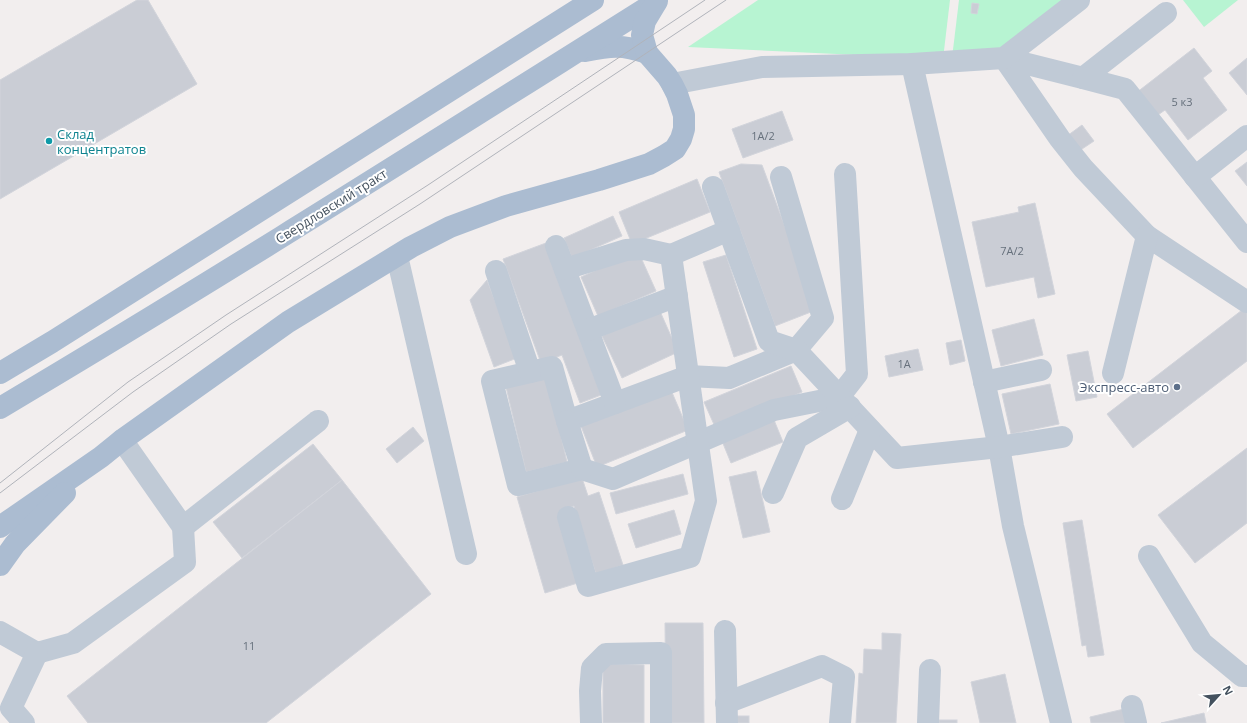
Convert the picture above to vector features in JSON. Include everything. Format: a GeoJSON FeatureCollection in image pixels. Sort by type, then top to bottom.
{"type":"FeatureCollection","features":[{"type":"Feature","properties":{"kind":"main road"},"geometry":{"type":"LineString","coordinates":[[0,373],[66,334],[593,0]]}},
{"type":"Feature","properties":{"kind":"main road"},"geometry":{"type":"LineString","coordinates":[[646,53],[642,35],[643,28],[648,14],[658,1]]}},
{"type":"Feature","properties":{"kind":"main road","name":"Свердловский тракт"},"geometry":{"type":"LineString","coordinates":[[0,408],[345,198],[658,1]]}},
{"type":"Feature","properties":{"kind":"main road"},"geometry":{"type":"LineString","coordinates":[[0,527],[101,457],[122,440],[288,322],[397,256],[450,227],[478,216],[506,206],[606,178],[649,164],[675,148],[681,139],[684,129],[684,115],[672,84],[667,76],[646,53],[632,48],[619,46],[603,47],[576,52]]}},
{"type":"Feature","properties":{"kind":"main road"},"geometry":{"type":"LineString","coordinates":[[0,565],[16,544],[101,457]]}},
{"type":"Feature","properties":{"kind":"lane"},"geometry":{"type":"LineString","coordinates":[[1004,58],[1079,0]]}},
{"type":"Feature","properties":{"kind":"lane"},"geometry":{"type":"LineString","coordinates":[[1083,78],[1166,13]]}},
{"type":"Feature","properties":{"kind":"lane"},"geometry":{"type":"LineString","coordinates":[[1004,58],[1060,139],[1083,168],[1147,236],[1247,302]]}},
{"type":"Feature","properties":{"kind":"lane"},"geometry":{"type":"LineString","coordinates":[[672,84],[762,67],[912,64],[1004,58],[1125,89],[1247,242]]}},
{"type":"Feature","properties":{"kind":"lane"},"geometry":{"type":"LineString","coordinates":[[912,64],[999,447],[1013,526],[1061,723]]}},
{"type":"Feature","properties":{"kind":"lane"},"geometry":{"type":"LineString","coordinates":[[1195,177],[1247,136]]}},
{"type":"Feature","properties":{"kind":"lane"},"geometry":{"type":"LineString","coordinates":[[773,493],[797,438],[845,402],[857,374],[845,174]]}},
{"type":"Feature","properties":{"kind":"lane"},"geometry":{"type":"LineString","coordinates":[[567,421],[688,376],[729,378],[796,350],[823,318],[781,177]]}},
{"type":"Feature","properties":{"kind":"lane"},"geometry":{"type":"LineString","coordinates":[[713,186],[769,341],[796,350],[898,458],[999,447],[1062,437]]}},
{"type":"Feature","properties":{"kind":"lane"},"geometry":{"type":"LineString","coordinates":[[565,269],[626,250],[644,249],[671,255],[729,230]]}},
{"type":"Feature","properties":{"kind":"lane"},"geometry":{"type":"LineString","coordinates":[[1113,373],[1147,236]]}},
{"type":"Feature","properties":{"kind":"lane"},"geometry":{"type":"LineString","coordinates":[[556,246],[615,403]]}},
{"type":"Feature","properties":{"kind":"lane"},"geometry":{"type":"LineString","coordinates":[[568,517],[588,586],[690,557],[706,501],[671,255]]}},
{"type":"Feature","properties":{"kind":"lane"},"geometry":{"type":"LineString","coordinates":[[397,256],[466,554]]}},
{"type":"Feature","properties":{"kind":"lane"},"geometry":{"type":"LineString","coordinates":[[496,271],[530,372]]}},
{"type":"Feature","properties":{"kind":"lane"},"geometry":{"type":"LineString","coordinates":[[588,330],[677,296]]}},
{"type":"Feature","properties":{"kind":"lane"},"geometry":{"type":"LineString","coordinates":[[582,469],[552,367],[492,382],[518,485],[582,469],[613,480],[774,410],[845,402]]}},
{"type":"Feature","properties":{"kind":"lane"},"geometry":{"type":"LineString","coordinates":[[984,382],[1041,370]]}},
{"type":"Feature","properties":{"kind":"lane"},"geometry":{"type":"LineString","coordinates":[[183,527],[318,421]]}},
{"type":"Feature","properties":{"kind":"lane"},"geometry":{"type":"LineString","coordinates":[[842,499],[870,430]]}},
{"type":"Feature","properties":{"kind":"lane"},"geometry":{"type":"LineString","coordinates":[[0,632],[37,653],[73,643],[185,562],[183,527],[122,440]]}},
{"type":"Feature","properties":{"kind":"lane"},"geometry":{"type":"LineString","coordinates":[[1148,556],[1202,642],[1242,676],[1247,676]]}},
{"type":"Feature","properties":{"kind":"lane"},"geometry":{"type":"LineString","coordinates":[[725,631],[726,713],[822,666],[844,677],[840,723]]}},
{"type":"Feature","properties":{"kind":"lane"},"geometry":{"type":"LineString","coordinates":[[24,723],[12,708],[37,653]]}},
{"type":"Feature","properties":{"kind":"lane"},"geometry":{"type":"LineString","coordinates":[[591,723],[590,691],[592,668],[606,654],[661,653],[660,723]]}},
{"type":"Feature","properties":{"kind":"lane"},"geometry":{"type":"LineString","coordinates":[[928,723],[930,670]]}},
{"type":"Feature","properties":{"kind":"green space"},"geometry":{"type":"Polygon","coordinates":[[[758,0],[950,0],[943,59],[688,47],[758,0]]]}},
{"type":"Feature","properties":{"kind":"green space"},"geometry":{"type":"Polygon","coordinates":[[[959,0],[1064,0],[996,52],[952,58],[959,0]]]}},
{"type":"Feature","properties":{"kind":"green space"},"geometry":{"type":"Polygon","coordinates":[[[1183,0],[1238,0],[1204,27],[1183,0]]]}},
{"type":"Feature","properties":{"kind":"building","name":"Склад концентратов"},"geometry":{"type":"Polygon","coordinates":[[[137,0],[148,0],[197,84],[0,199],[0,80],[137,0]]]}},
{"type":"Feature","properties":{"kind":"building"},"geometry":{"type":"Polygon","coordinates":[[[972,3],[979,4],[977,14],[971,13],[972,3]]]}},
{"type":"Feature","properties":{"kind":"building"},"geometry":{"type":"Polygon","coordinates":[[[1194,48],[1212,71],[1203,78],[1227,110],[1188,140],[1165,110],[1155,117],[1136,93],[1194,48]]]}},
{"type":"Feature","properties":{"kind":"building"},"geometry":{"type":"Polygon","coordinates":[[[1247,58],[1247,95],[1229,73],[1247,58]]]}},
{"type":"Feature","properties":{"kind":"building"},"geometry":{"type":"Polygon","coordinates":[[[782,111],[793,140],[743,158],[732,129],[782,111]]]}},
{"type":"Feature","properties":{"kind":"building"},"geometry":{"type":"Polygon","coordinates":[[[1082,125],[1094,141],[1079,151],[1067,136],[1082,125]]]}},
{"type":"Feature","properties":{"kind":"building"},"geometry":{"type":"Polygon","coordinates":[[[1247,162],[1247,186],[1235,171],[1247,162]]]}},
{"type":"Feature","properties":{"kind":"building"},"geometry":{"type":"Polygon","coordinates":[[[741,164],[762,165],[816,310],[775,326],[719,172],[741,164]]]}},
{"type":"Feature","properties":{"kind":"building"},"geometry":{"type":"Polygon","coordinates":[[[697,179],[710,212],[632,244],[619,212],[697,179]]]}},
{"type":"Feature","properties":{"kind":"building"},"geometry":{"type":"Polygon","coordinates":[[[1035,203],[1055,294],[1038,298],[1034,277],[986,287],[972,222],[1019,212],[1018,207],[1035,203]]]}},
{"type":"Feature","properties":{"kind":"building"},"geometry":{"type":"Polygon","coordinates":[[[613,216],[622,236],[572,258],[564,238],[613,216]]]}},
{"type":"Feature","properties":{"kind":"building"},"geometry":{"type":"Polygon","coordinates":[[[546,243],[601,395],[580,403],[562,355],[541,363],[503,259],[546,243]]]}},
{"type":"Feature","properties":{"kind":"building"},"geometry":{"type":"Polygon","coordinates":[[[638,251],[656,291],[598,316],[581,277],[638,251]]]}},
{"type":"Feature","properties":{"kind":"building"},"geometry":{"type":"Polygon","coordinates":[[[726,255],[757,349],[734,357],[703,262],[726,255]]]}},
{"type":"Feature","properties":{"kind":"building"},"geometry":{"type":"Polygon","coordinates":[[[487,280],[517,358],[494,367],[470,300],[487,280]]]}},
{"type":"Feature","properties":{"kind":"building","name":"Экспресс-авто"},"geometry":{"type":"Polygon","coordinates":[[[1246,307],[1247,361],[1133,448],[1107,414],[1246,307]]]}},
{"type":"Feature","properties":{"kind":"building"},"geometry":{"type":"Polygon","coordinates":[[[659,309],[678,352],[622,378],[602,336],[659,309]]]}},
{"type":"Feature","properties":{"kind":"building"},"geometry":{"type":"Polygon","coordinates":[[[1034,319],[1043,355],[1001,366],[992,330],[1034,319]]]}},
{"type":"Feature","properties":{"kind":"building"},"geometry":{"type":"Polygon","coordinates":[[[961,340],[965,361],[950,365],[946,343],[961,340]]]}},
{"type":"Feature","properties":{"kind":"building"},"geometry":{"type":"Polygon","coordinates":[[[918,349],[923,370],[889,377],[885,356],[918,349]]]}},
{"type":"Feature","properties":{"kind":"building"},"geometry":{"type":"Polygon","coordinates":[[[1088,351],[1097,397],[1076,401],[1067,355],[1088,351]]]}},
{"type":"Feature","properties":{"kind":"building"},"geometry":{"type":"Polygon","coordinates":[[[791,366],[802,392],[716,429],[704,402],[791,366]]]}},
{"type":"Feature","properties":{"kind":"building"},"geometry":{"type":"Polygon","coordinates":[[[547,377],[567,462],[526,472],[506,387],[547,377]]]}},
{"type":"Feature","properties":{"kind":"building"},"geometry":{"type":"Polygon","coordinates":[[[1050,384],[1059,424],[1011,434],[1002,394],[1050,384]]]}},
{"type":"Feature","properties":{"kind":"building"},"geometry":{"type":"Polygon","coordinates":[[[671,390],[688,430],[597,467],[581,426],[671,390]]]}},
{"type":"Feature","properties":{"kind":"building"},"geometry":{"type":"Polygon","coordinates":[[[774,420],[783,442],[731,463],[722,441],[774,420]]]}},
{"type":"Feature","properties":{"kind":"building"},"geometry":{"type":"Polygon","coordinates":[[[413,427],[424,441],[397,463],[386,449],[413,427]]]}},
{"type":"Feature","properties":{"kind":"building"},"geometry":{"type":"Polygon","coordinates":[[[313,444],[342,480],[242,558],[213,522],[313,444]]]}},
{"type":"Feature","properties":{"kind":"building"},"geometry":{"type":"Polygon","coordinates":[[[1247,448],[1247,523],[1195,563],[1158,515],[1247,448]]]}},
{"type":"Feature","properties":{"kind":"building"},"geometry":{"type":"Polygon","coordinates":[[[756,471],[770,532],[743,538],[729,477],[756,471]]]}},
{"type":"Feature","properties":{"kind":"building"},"geometry":{"type":"Polygon","coordinates":[[[683,474],[688,494],[616,514],[610,493],[683,474]]]}},
{"type":"Feature","properties":{"kind":"building"},"geometry":{"type":"Polygon","coordinates":[[[582,478],[588,496],[599,492],[623,565],[596,574],[574,506],[560,510],[581,582],[545,593],[517,497],[582,478]]]}},
{"type":"Feature","properties":{"kind":"building"},"geometry":{"type":"Polygon","coordinates":[[[342,480],[431,594],[266,723],[88,723],[67,696],[342,480]]]}},
{"type":"Feature","properties":{"kind":"building"},"geometry":{"type":"Polygon","coordinates":[[[674,510],[681,534],[636,548],[628,524],[674,510]]]}},
{"type":"Feature","properties":{"kind":"building"},"geometry":{"type":"Polygon","coordinates":[[[1082,520],[1104,655],[1088,657],[1086,645],[1082,646],[1063,523],[1082,520]]]}},
{"type":"Feature","properties":{"kind":"building"},"geometry":{"type":"Polygon","coordinates":[[[665,623],[703,623],[704,723],[666,723],[665,623]]]}},
{"type":"Feature","properties":{"kind":"building"},"geometry":{"type":"Polygon","coordinates":[[[882,633],[901,634],[896,723],[856,723],[859,673],[863,674],[864,649],[882,650],[882,633]]]}},
{"type":"Feature","properties":{"kind":"building"},"geometry":{"type":"Polygon","coordinates":[[[603,664],[644,665],[644,723],[603,723],[603,664]]]}},
{"type":"Feature","properties":{"kind":"building"},"geometry":{"type":"Polygon","coordinates":[[[1005,674],[1016,723],[980,723],[971,682],[1005,674]]]}},
{"type":"Feature","properties":{"kind":"building"},"geometry":{"type":"Polygon","coordinates":[[[1124,709],[1127,723],[1091,723],[1090,717],[1124,709]]]}},
{"type":"Feature","properties":{"kind":"building"},"geometry":{"type":"Polygon","coordinates":[[[1204,713],[1206,723],[1161,723],[1204,713]]]}},
{"type":"Feature","properties":{"kind":"building"},"geometry":{"type":"Polygon","coordinates":[[[734,716],[749,716],[749,723],[734,723],[734,716]]]}},
{"type":"Feature","properties":{"kind":"building"},"geometry":{"type":"Polygon","coordinates":[[[939,720],[957,720],[957,723],[939,723],[939,720]]]}},
{"type":"Feature","properties":{"kind":"tram line"},"geometry":{"type":"LineString","coordinates":[[0,483],[128,382],[226,315],[428,185],[705,0]]}},
{"type":"Feature","properties":{"kind":"tram line"},"geometry":{"type":"LineString","coordinates":[[0,493],[133,392],[231,324],[420,204],[726,0]]}},
{"type":"Feature","properties":{"kind":"place","name":"Склад концентратов"},"geometry":{"type":"Point","coordinates":[49,141]}},
{"type":"Feature","properties":{"kind":"place","name":"Экспресс-авто"},"geometry":{"type":"Point","coordinates":[1177,387]}}]}
